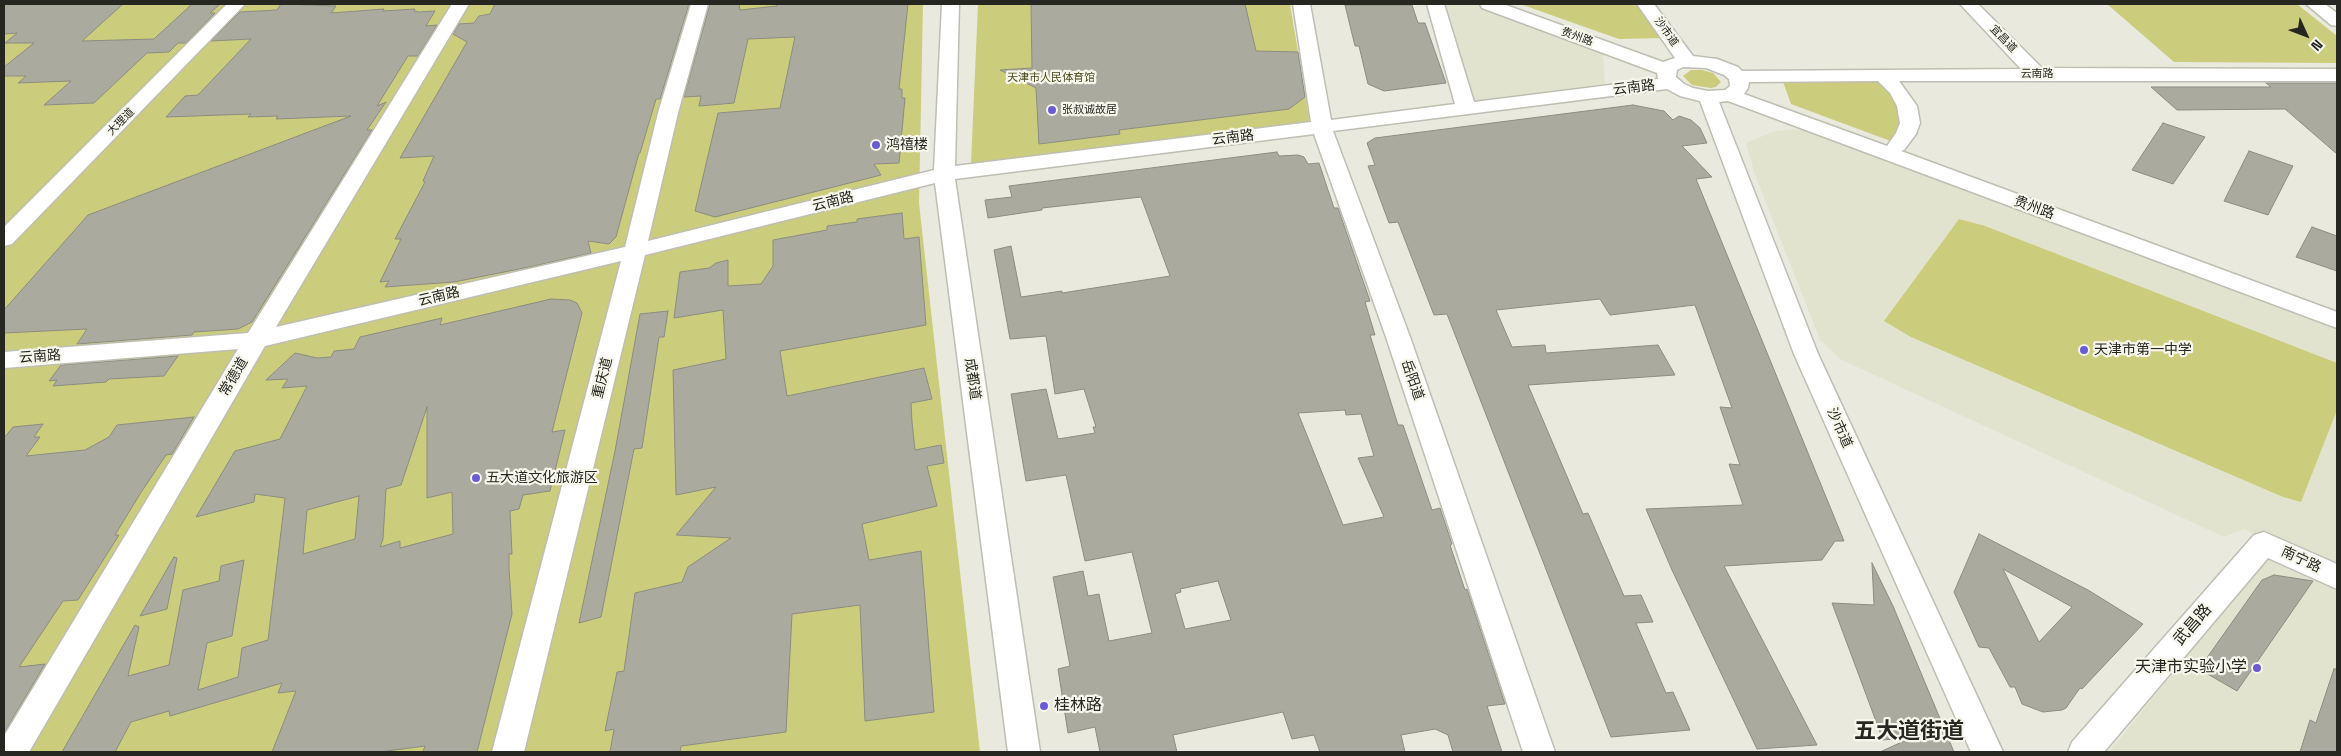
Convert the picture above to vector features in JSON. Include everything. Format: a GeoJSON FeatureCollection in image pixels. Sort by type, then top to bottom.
{"type":"FeatureCollection","features":[{"type":"Feature","properties":{"kind":"street","name":"大理道"},"geometry":{"type":"LineString","coordinates":[[4,238],[236,4]]}},
{"type":"Feature","properties":{"kind":"street","name":"常德道"},"geometry":{"type":"LineString","coordinates":[[12,752],[256,340],[460,4]]}},
{"type":"Feature","properties":{"kind":"street","name":"重庆道"},"geometry":{"type":"LineString","coordinates":[[508,752],[668,113],[699,4]]}},
{"type":"Feature","properties":{"kind":"street","name":"成都道"},"geometry":{"type":"LineString","coordinates":[[950,4],[944,174],[1024,752]]}},
{"type":"Feature","properties":{"kind":"street","name":"岳阳道"},"geometry":{"type":"LineString","coordinates":[[1300,4],[1322,127],[1398,336],[1539,752]]}},
{"type":"Feature","properties":{"kind":"street"},"geometry":{"type":"LineString","coordinates":[[1435,4],[1466,109]]}},
{"type":"Feature","properties":{"kind":"street","name":"贵州路"},"geometry":{"type":"LineString","coordinates":[[1488,4],[1675,69],[1710,63],[1726,69],[1729,89]]}},
{"type":"Feature","properties":{"kind":"street","name":"贵州路"},"geometry":{"type":"LineString","coordinates":[[1513,4],[1675,69],[1686,92],[1729,89],[1897,146],[2337,308]]}},
{"type":"Feature","properties":{"kind":"street","name":"沙市道"},"geometry":{"type":"LineString","coordinates":[[1645,4],[1675,69]]}},
{"type":"Feature","properties":{"kind":"street","name":"宜昌道"},"geometry":{"type":"LineString","coordinates":[[1969,4],[2037,74]]}},
{"type":"Feature","properties":{"kind":"street"},"geometry":{"type":"LineString","coordinates":[[2314,4],[2337,21]]}},
{"type":"Feature","properties":{"kind":"street","name":"云南路"},"geometry":{"type":"LineString","coordinates":[[4,360],[256,340],[944,174],[1466,109],[1675,69]]}},
{"type":"Feature","properties":{"kind":"street","name":"云南路"},"geometry":{"type":"LineString","coordinates":[[1729,89],[1884,76],[2037,74],[2337,75]]}},
{"type":"Feature","properties":{"kind":"street"},"geometry":{"type":"LineString","coordinates":[[1884,76],[1902,98],[1910,123],[1906,134],[1897,146]]}},
{"type":"Feature","properties":{"kind":"street","name":"贵州路"},"geometry":{"type":"LineString","coordinates":[[1729,89],[2337,320]]}},
{"type":"Feature","properties":{"kind":"street","name":"沙市道"},"geometry":{"type":"LineString","coordinates":[[1729,89],[1806,354],[1987,752]]}},
{"type":"Feature","properties":{"kind":"street","name":"南宁路"},"geometry":{"type":"LineString","coordinates":[[2264,543],[2337,577]]}},
{"type":"Feature","properties":{"kind":"street","name":"武昌路"},"geometry":{"type":"LineString","coordinates":[[2084,752],[2264,543]]}},
{"type":"Feature","properties":{"kind":"shaded area"},"geometry":{"type":"Polygon","coordinates":[[[1443,4],[1478,4],[1603,52],[1605,84],[1474,101],[1443,4]]]}},
{"type":"Feature","properties":{"kind":"shaded area","name":"天津市第一中学"},"geometry":{"type":"Polygon","coordinates":[[[1806,129],[2337,330],[2337,571],[2244,529],[2224,537],[1840,359],[1820,340],[1754,172],[1746,143],[1775,131],[1806,129]]]}},
{"type":"Feature","properties":{"kind":"shaded area","name":"天津市实验小学"},"geometry":{"type":"Polygon","coordinates":[[[2271,552],[2337,583],[2337,752],[2109,752],[2271,552]]]}},
{"type":"Feature","properties":{"kind":"green space","name":"五大道文化旅游区"},"geometry":{"type":"Polygon","coordinates":[[[4,4],[923,4],[919,203],[980,752],[4,752],[4,4]]]}},
{"type":"Feature","properties":{"kind":"green space","name":"天津市人民体育馆"},"geometry":{"type":"Polygon","coordinates":[[[978,4],[1290,4],[1310,123],[971,163],[978,4]]]}},
{"type":"Feature","properties":{"kind":"green space"},"geometry":{"type":"Polygon","coordinates":[[[1520,4],[1641,4],[1665,38],[1619,39],[1520,4]]]}},
{"type":"Feature","properties":{"kind":"green space"},"geometry":{"type":"Polygon","coordinates":[[[2107,4],[2297,4],[2337,36],[2337,63],[2174,62],[2107,4]]]}},
{"type":"Feature","properties":{"kind":"green space"},"geometry":{"type":"Polygon","coordinates":[[[1691,70],[1713,73],[1721,82],[1716,87],[1711,88],[1692,85],[1683,76],[1691,70]]]}},
{"type":"Feature","properties":{"kind":"green space"},"geometry":{"type":"Polygon","coordinates":[[[1782,79],[1880,80],[1896,102],[1902,124],[1893,142],[1791,104],[1782,79]]]}},
{"type":"Feature","properties":{"kind":"green space"},"geometry":{"type":"Polygon","coordinates":[[[1959,219],[1985,226],[2337,363],[2337,410],[2301,502],[2283,497],[1911,337],[1884,321],[1959,219]]]}},
{"type":"Feature","properties":{"kind":"building"},"geometry":{"type":"Polygon","coordinates":[[[4,4],[123,4],[82,41],[154,39],[192,4],[220,4],[210,13],[215,13],[186,43],[178,43],[169,52],[147,53],[94,103],[44,105],[71,81],[18,83],[26,76],[4,76],[4,67],[34,43],[5,43],[17,33],[4,34],[4,4]]]}},
{"type":"Feature","properties":{"kind":"building"},"geometry":{"type":"Polygon","coordinates":[[[281,4],[336,6],[331,13],[384,9],[383,11],[415,9],[414,11],[419,12],[435,11],[426,26],[437,25],[418,56],[408,56],[377,106],[386,102],[367,130],[372,130],[252,322],[238,329],[194,332],[192,335],[77,344],[87,329],[4,333],[4,310],[88,215],[351,116],[276,119],[278,116],[248,117],[251,114],[166,117],[185,96],[198,95],[251,39],[211,41],[240,12],[277,10],[281,4]]]}},
{"type":"Feature","properties":{"kind":"building"},"geometry":{"type":"Polygon","coordinates":[[[495,4],[689,4],[660,99],[656,99],[639,153],[616,237],[609,244],[588,241],[591,253],[534,266],[454,282],[385,287],[389,281],[380,282],[401,239],[395,239],[425,182],[423,181],[434,156],[400,158],[467,42],[453,34],[459,24],[474,23],[479,16],[490,14],[495,4]]]}},
{"type":"Feature","properties":{"kind":"building"},"geometry":{"type":"Polygon","coordinates":[[[710,4],[739,4],[740,10],[777,6],[777,4],[908,4],[899,89],[902,89],[902,98],[905,98],[899,163],[874,164],[881,175],[715,217],[695,211],[718,113],[780,108],[795,37],[748,39],[734,103],[699,106],[701,96],[684,97],[710,4]]]}},
{"type":"Feature","properties":{"kind":"building","name":"天津市人民体育馆"},"geometry":{"type":"Polygon","coordinates":[[[1031,4],[1245,4],[1256,51],[1298,52],[1305,97],[1289,109],[1119,130],[1120,134],[1039,144],[1036,88],[1000,70],[1032,68],[1031,4]]]}},
{"type":"Feature","properties":{"kind":"building"},"geometry":{"type":"Polygon","coordinates":[[[1345,5],[1412,5],[1418,23],[1425,23],[1446,83],[1384,91],[1368,84],[1359,46],[1355,46],[1345,5]]]}},
{"type":"Feature","properties":{"kind":"building"},"geometry":{"type":"Polygon","coordinates":[[[2266,83],[2337,83],[2337,154],[2285,109],[2177,110],[2151,87],[2271,87],[2266,83]]]}},
{"type":"Feature","properties":{"kind":"building"},"geometry":{"type":"Polygon","coordinates":[[[1633,105],[1664,111],[1673,120],[1679,116],[1691,120],[1700,128],[1707,143],[1682,146],[1712,177],[1696,179],[1844,541],[1835,541],[1822,560],[1724,566],[1817,745],[1757,749],[1672,570],[1646,509],[1743,505],[1729,464],[1740,465],[1720,407],[1732,408],[1695,305],[1610,315],[1600,299],[1496,310],[1512,347],[1545,345],[1546,353],[1658,345],[1675,375],[1528,385],[1583,514],[1588,513],[1624,596],[1641,595],[1653,622],[1636,623],[1666,693],[1673,692],[1690,730],[1611,737],[1447,314],[1434,315],[1398,222],[1389,223],[1368,166],[1375,165],[1367,143],[1375,138],[1633,105]]]}},
{"type":"Feature","properties":{"kind":"building"},"geometry":{"type":"Polygon","coordinates":[[[2163,123],[2205,137],[2173,184],[2132,170],[2163,123]]]}},
{"type":"Feature","properties":{"kind":"building"},"geometry":{"type":"Polygon","coordinates":[[[2249,151],[2293,166],[2268,215],[2224,201],[2249,151]]]}},
{"type":"Feature","properties":{"kind":"building"},"geometry":{"type":"Polygon","coordinates":[[[1277,152],[1279,156],[1298,155],[1304,157],[1308,164],[1319,163],[1334,208],[1338,208],[1370,301],[1365,302],[1375,335],[1370,335],[1398,425],[1403,425],[1432,510],[1440,508],[1452,544],[1450,545],[1465,590],[1467,589],[1505,704],[1487,706],[1502,752],[1453,752],[1448,735],[1435,729],[1401,735],[1405,752],[1320,752],[1314,735],[1292,739],[1283,712],[1173,735],[1177,752],[1100,752],[1095,727],[1068,733],[1058,669],[1070,666],[1053,577],[1083,571],[1088,596],[1099,594],[1109,641],[1152,633],[1132,552],[1085,561],[1066,475],[1026,481],[1011,394],[1046,389],[1058,439],[1095,433],[1093,427],[1096,427],[1084,389],[1055,394],[1046,336],[1010,339],[994,250],[1011,246],[1021,297],[1062,291],[1062,293],[1170,276],[1141,197],[1042,208],[1042,210],[988,218],[985,200],[1012,197],[1009,186],[1277,152]],[[1345,410],[1298,413],[1343,525],[1384,517],[1358,458],[1374,456],[1361,414],[1346,415],[1345,410]],[[1218,581],[1180,589],[1181,592],[1175,594],[1185,629],[1231,620],[1218,581]]]}},
{"type":"Feature","properties":{"kind":"building"},"geometry":{"type":"Polygon","coordinates":[[[902,213],[904,239],[919,237],[926,325],[780,351],[787,396],[924,368],[932,399],[911,403],[912,422],[915,450],[941,445],[944,463],[927,466],[937,506],[862,524],[869,560],[921,551],[934,712],[865,721],[860,605],[792,614],[786,732],[681,746],[680,752],[610,752],[614,729],[605,731],[617,672],[624,671],[635,593],[682,582],[688,567],[731,538],[676,535],[716,487],[676,495],[673,370],[726,359],[723,310],[674,318],[680,272],[709,268],[716,263],[728,260],[728,286],[761,284],[773,266],[773,240],[827,230],[827,226],[857,222],[857,219],[902,213]]]}},
{"type":"Feature","properties":{"kind":"building"},"geometry":{"type":"Polygon","coordinates":[[[2312,227],[2337,236],[2337,271],[2296,257],[2312,227]]]}},
{"type":"Feature","properties":{"kind":"building"},"geometry":{"type":"Polygon","coordinates":[[[551,299],[570,300],[577,303],[582,313],[552,432],[565,430],[550,491],[523,495],[519,509],[510,511],[512,554],[509,554],[509,569],[512,614],[477,752],[423,752],[425,746],[379,752],[272,752],[296,691],[278,693],[282,683],[170,716],[169,711],[131,722],[115,752],[62,752],[135,625],[139,627],[128,676],[169,665],[183,590],[219,581],[221,566],[244,560],[232,636],[207,643],[198,690],[238,677],[242,648],[268,640],[285,498],[255,494],[254,502],[196,517],[235,451],[280,439],[307,386],[282,388],[288,379],[266,380],[295,353],[317,358],[331,357],[334,351],[354,349],[360,337],[442,318],[440,325],[551,299]],[[427,407],[401,485],[386,489],[383,539],[380,547],[400,541],[400,548],[453,534],[452,492],[427,498],[427,407]],[[359,496],[307,510],[303,554],[355,539],[359,496]]]}},
{"type":"Feature","properties":{"kind":"building"},"geometry":{"type":"Polygon","coordinates":[[[668,311],[664,337],[659,337],[642,448],[634,449],[601,617],[579,623],[615,451],[640,314],[668,311]]]}},
{"type":"Feature","properties":{"kind":"building"},"geometry":{"type":"Polygon","coordinates":[[[178,356],[164,376],[109,379],[106,382],[53,386],[57,380],[49,381],[61,365],[178,356]]]}},
{"type":"Feature","properties":{"kind":"building"},"geometry":{"type":"Polygon","coordinates":[[[194,417],[172,454],[166,455],[140,494],[115,535],[119,535],[78,600],[63,601],[19,667],[45,664],[4,733],[4,438],[13,427],[43,424],[34,437],[40,437],[26,456],[85,450],[109,437],[117,425],[194,417]]]}},
{"type":"Feature","properties":{"kind":"building"},"geometry":{"type":"Polygon","coordinates":[[[1979,534],[2088,590],[2143,624],[2082,689],[2080,688],[2066,708],[2043,712],[2022,704],[2015,687],[2010,687],[1989,648],[1979,647],[1954,592],[1979,534]],[[2003,569],[2039,642],[2072,607],[2003,569]]]}},
{"type":"Feature","properties":{"kind":"building"},"geometry":{"type":"Polygon","coordinates":[[[174,557],[177,558],[167,609],[140,616],[174,557]]]}},
{"type":"Feature","properties":{"kind":"building"},"geometry":{"type":"Polygon","coordinates":[[[1872,563],[1893,606],[1954,752],[1880,752],[1913,737],[1883,740],[1832,603],[1874,605],[1872,563]]]}},
{"type":"Feature","properties":{"kind":"building"},"geometry":{"type":"Polygon","coordinates":[[[2274,575],[2313,581],[2237,691],[2199,669],[2262,580],[2274,575]]]}},
{"type":"Feature","properties":{"kind":"building"},"geometry":{"type":"Polygon","coordinates":[[[2334,669],[2337,669],[2337,752],[2300,752],[2310,720],[2316,723],[2334,669]]]}},
{"type":"Feature","properties":{"kind":"place","name":"张叔诚故居"},"geometry":{"type":"Point","coordinates":[1052,110]}},
{"type":"Feature","properties":{"kind":"place","name":"鸿禧楼"},"geometry":{"type":"Point","coordinates":[876,145]}},
{"type":"Feature","properties":{"kind":"place","name":"天津市第一中学"},"geometry":{"type":"Point","coordinates":[2084,350]}},
{"type":"Feature","properties":{"kind":"place","name":"五大道文化旅游区"},"geometry":{"type":"Point","coordinates":[476,478]}},
{"type":"Feature","properties":{"kind":"place","name":"天津市实验小学"},"geometry":{"type":"Point","coordinates":[2257,668]}},
{"type":"Feature","properties":{"kind":"place","name":"桂林路"},"geometry":{"type":"Point","coordinates":[1044,706]}},
{"type":"Feature","properties":{"kind":"district","name":"五大道街道"},"geometry":{"type":"Point","coordinates":[1909,732]}}]}
